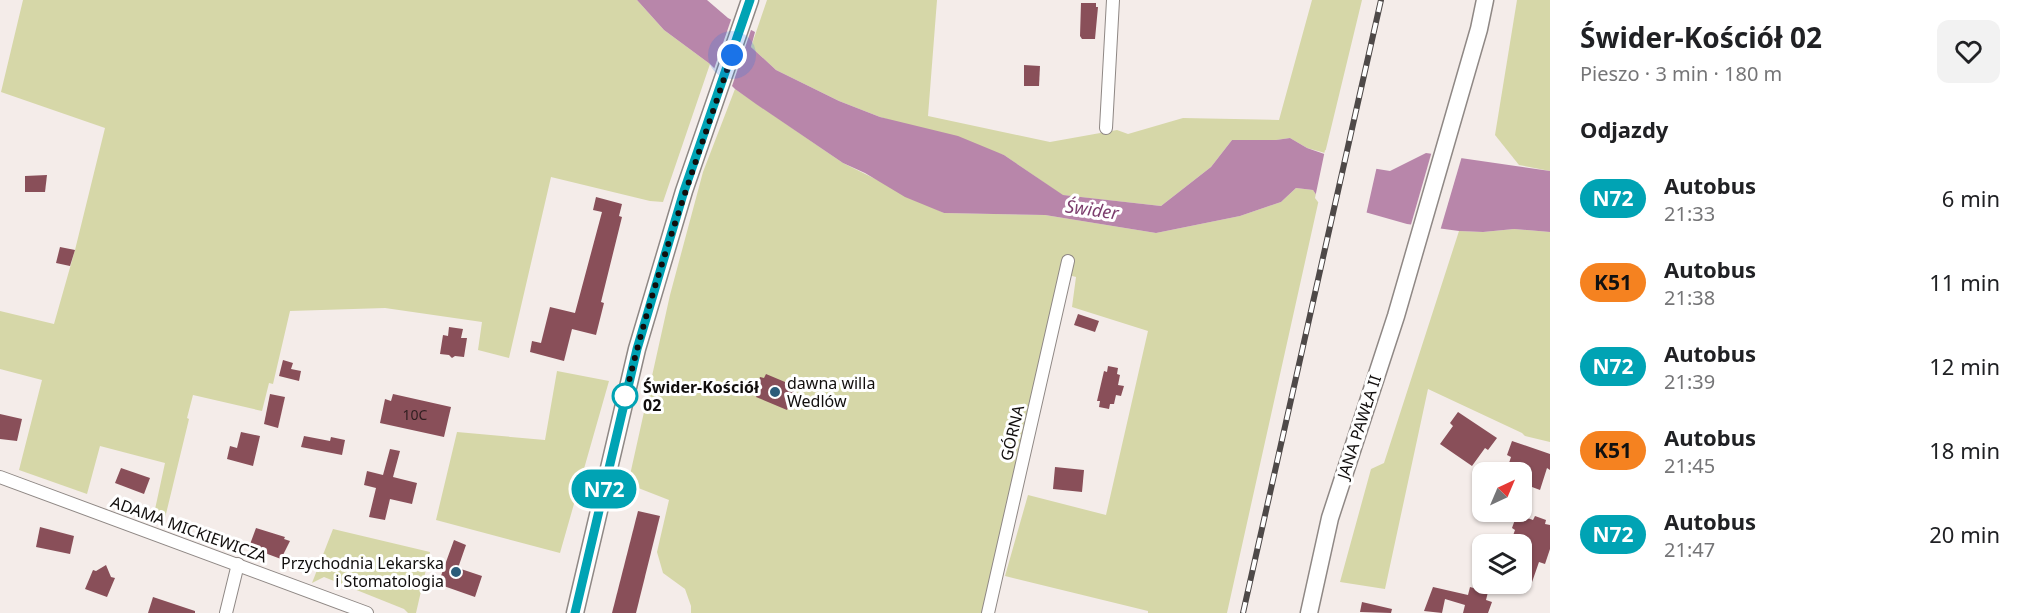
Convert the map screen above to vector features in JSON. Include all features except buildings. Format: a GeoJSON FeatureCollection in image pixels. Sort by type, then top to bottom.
{"type":"FeatureCollection","features":[{"type":"Feature","properties":{"kind":"main road"},"geometry":{"type":"LineString","coordinates":[[575,613],[637,349],[684,191],[750,0]]}},
{"type":"Feature","properties":{"kind":"main road","name":"JANA PAWŁA II"},"geometry":{"type":"LineString","coordinates":[[1309,613],[1330,518],[1418,244],[1479,29],[1485,0]]}},
{"type":"Feature","properties":{"kind":"street"},"geometry":{"type":"LineString","coordinates":[[1106,128],[1113,0]]}},
{"type":"Feature","properties":{"kind":"street","name":"GÓRNA"},"geometry":{"type":"LineString","coordinates":[[988,613],[1068,261]]}},
{"type":"Feature","properties":{"kind":"street","name":"ADAMA MICKIEWICZA"},"geometry":{"type":"LineString","coordinates":[[0,477],[367,613]]}},
{"type":"Feature","properties":{"kind":"street"},"geometry":{"type":"LineString","coordinates":[[226,613],[238,564]]}},
{"type":"Feature","properties":{"kind":"green space"},"geometry":{"type":"Polygon","coordinates":[[[23,0],[637,0],[664,30],[710,64],[663,202],[650,201],[551,177],[509,358],[478,350],[482,322],[385,308],[290,311],[273,384],[269,383],[262,411],[193,395],[165,518],[154,514],[165,463],[100,446],[87,494],[19,470],[42,380],[0,369],[0,311],[54,324],[105,128],[1,92],[23,0]]]}},
{"type":"Feature","properties":{"kind":"green space"},"geometry":{"type":"Polygon","coordinates":[[[767,0],[937,0],[928,116],[1050,142],[1117,130],[1128,134],[1183,118],[1279,120],[1312,0],[1362,0],[1325,153],[1307,148],[1290,138],[1232,140],[1211,167],[1161,206],[1062,195],[1004,155],[880,117],[839,101],[776,70],[751,47],[767,0]]]}},
{"type":"Feature","properties":{"kind":"green space"},"geometry":{"type":"Polygon","coordinates":[[[1517,0],[1550,0],[1550,171],[1519,165],[1495,135],[1517,0]]]}},
{"type":"Feature","properties":{"kind":"green space"},"geometry":{"type":"Polygon","coordinates":[[[735,89],[843,163],[944,213],[1045,215],[1156,233],[1240,216],[1281,202],[1296,188],[1313,190],[1319,199],[1227,613],[1148,613],[1148,611],[1005,576],[1028,495],[1106,515],[1148,331],[1072,307],[1076,277],[1061,273],[982,613],[691,613],[685,589],[663,573],[657,552],[669,500],[628,484],[670,295],[703,172],[735,89]]]}},
{"type":"Feature","properties":{"kind":"green space"},"geometry":{"type":"Polygon","coordinates":[[[1514,229],[1550,232],[1550,442],[1525,436],[1428,389],[1385,589],[1340,582],[1371,469],[1384,463],[1459,231],[1483,232],[1514,229]]]}},
{"type":"Feature","properties":{"kind":"green space"},"geometry":{"type":"Polygon","coordinates":[[[557,371],[609,381],[560,553],[436,520],[457,432],[545,440],[557,371]]]}},
{"type":"Feature","properties":{"kind":"green space"},"geometry":{"type":"Polygon","coordinates":[[[333,529],[430,552],[416,613],[408,613],[404,609],[324,577],[312,583],[333,529]]]}},
{"type":"Feature","properties":{"kind":"water","name":"Świder"},"geometry":{"type":"Polygon","coordinates":[[[637,0],[707,0],[728,18],[755,32],[751,47],[776,70],[839,101],[880,117],[958,136],[1004,155],[1063,195],[1161,206],[1211,167],[1232,140],[1290,138],[1307,148],[1359,166],[1390,171],[1426,153],[1550,171],[1550,232],[1514,229],[1483,232],[1459,231],[1407,224],[1319,199],[1313,190],[1296,188],[1281,202],[1240,216],[1156,233],[1045,215],[944,213],[905,197],[865,173],[843,163],[756,104],[735,89],[710,64],[664,30],[637,0]]]}},
{"type":"Feature","properties":{"kind":"pier"},"geometry":{"type":"Polygon","coordinates":[[[732,17],[752,27],[731,89],[713,72],[732,17]]]}},
{"type":"Feature","properties":{"kind":"pier"},"geometry":{"type":"Polygon","coordinates":[[[1325,150],[1338,156],[1344,153],[1355,156],[1361,163],[1377,166],[1366,215],[1318,202],[1315,198],[1325,150]]]}},
{"type":"Feature","properties":{"kind":"pier"},"geometry":{"type":"Polygon","coordinates":[[[1432,151],[1462,156],[1440,231],[1410,228],[1432,151]]]}},
{"type":"Feature","properties":{"kind":"railway"},"geometry":{"type":"LineString","coordinates":[[1243,613],[1381,0]]}},
{"type":"Feature","properties":{"kind":"bus line","name":"N72"},"geometry":{"type":"LineString","coordinates":[[575,613],[637,349],[684,191],[750,0]]}},
{"type":"Feature","properties":{"kind":"place","name":"dawna willa Wedlów"},"geometry":{"type":"Point","coordinates":[775,392]}},
{"type":"Feature","properties":{"kind":"place","name":"Świder-Kościół 02"},"geometry":{"type":"Point","coordinates":[625,396]}},
{"type":"Feature","properties":{"kind":"place","name":"Przychodnia Lekarska i Stomatologia"},"geometry":{"type":"Point","coordinates":[456,572]}},
{"type":"Feature","properties":{"kind":"route"},"geometry":{"type":"LineString","coordinates":[[625,396],[625,398],[637,349],[684,191],[732,55]]}}]}
